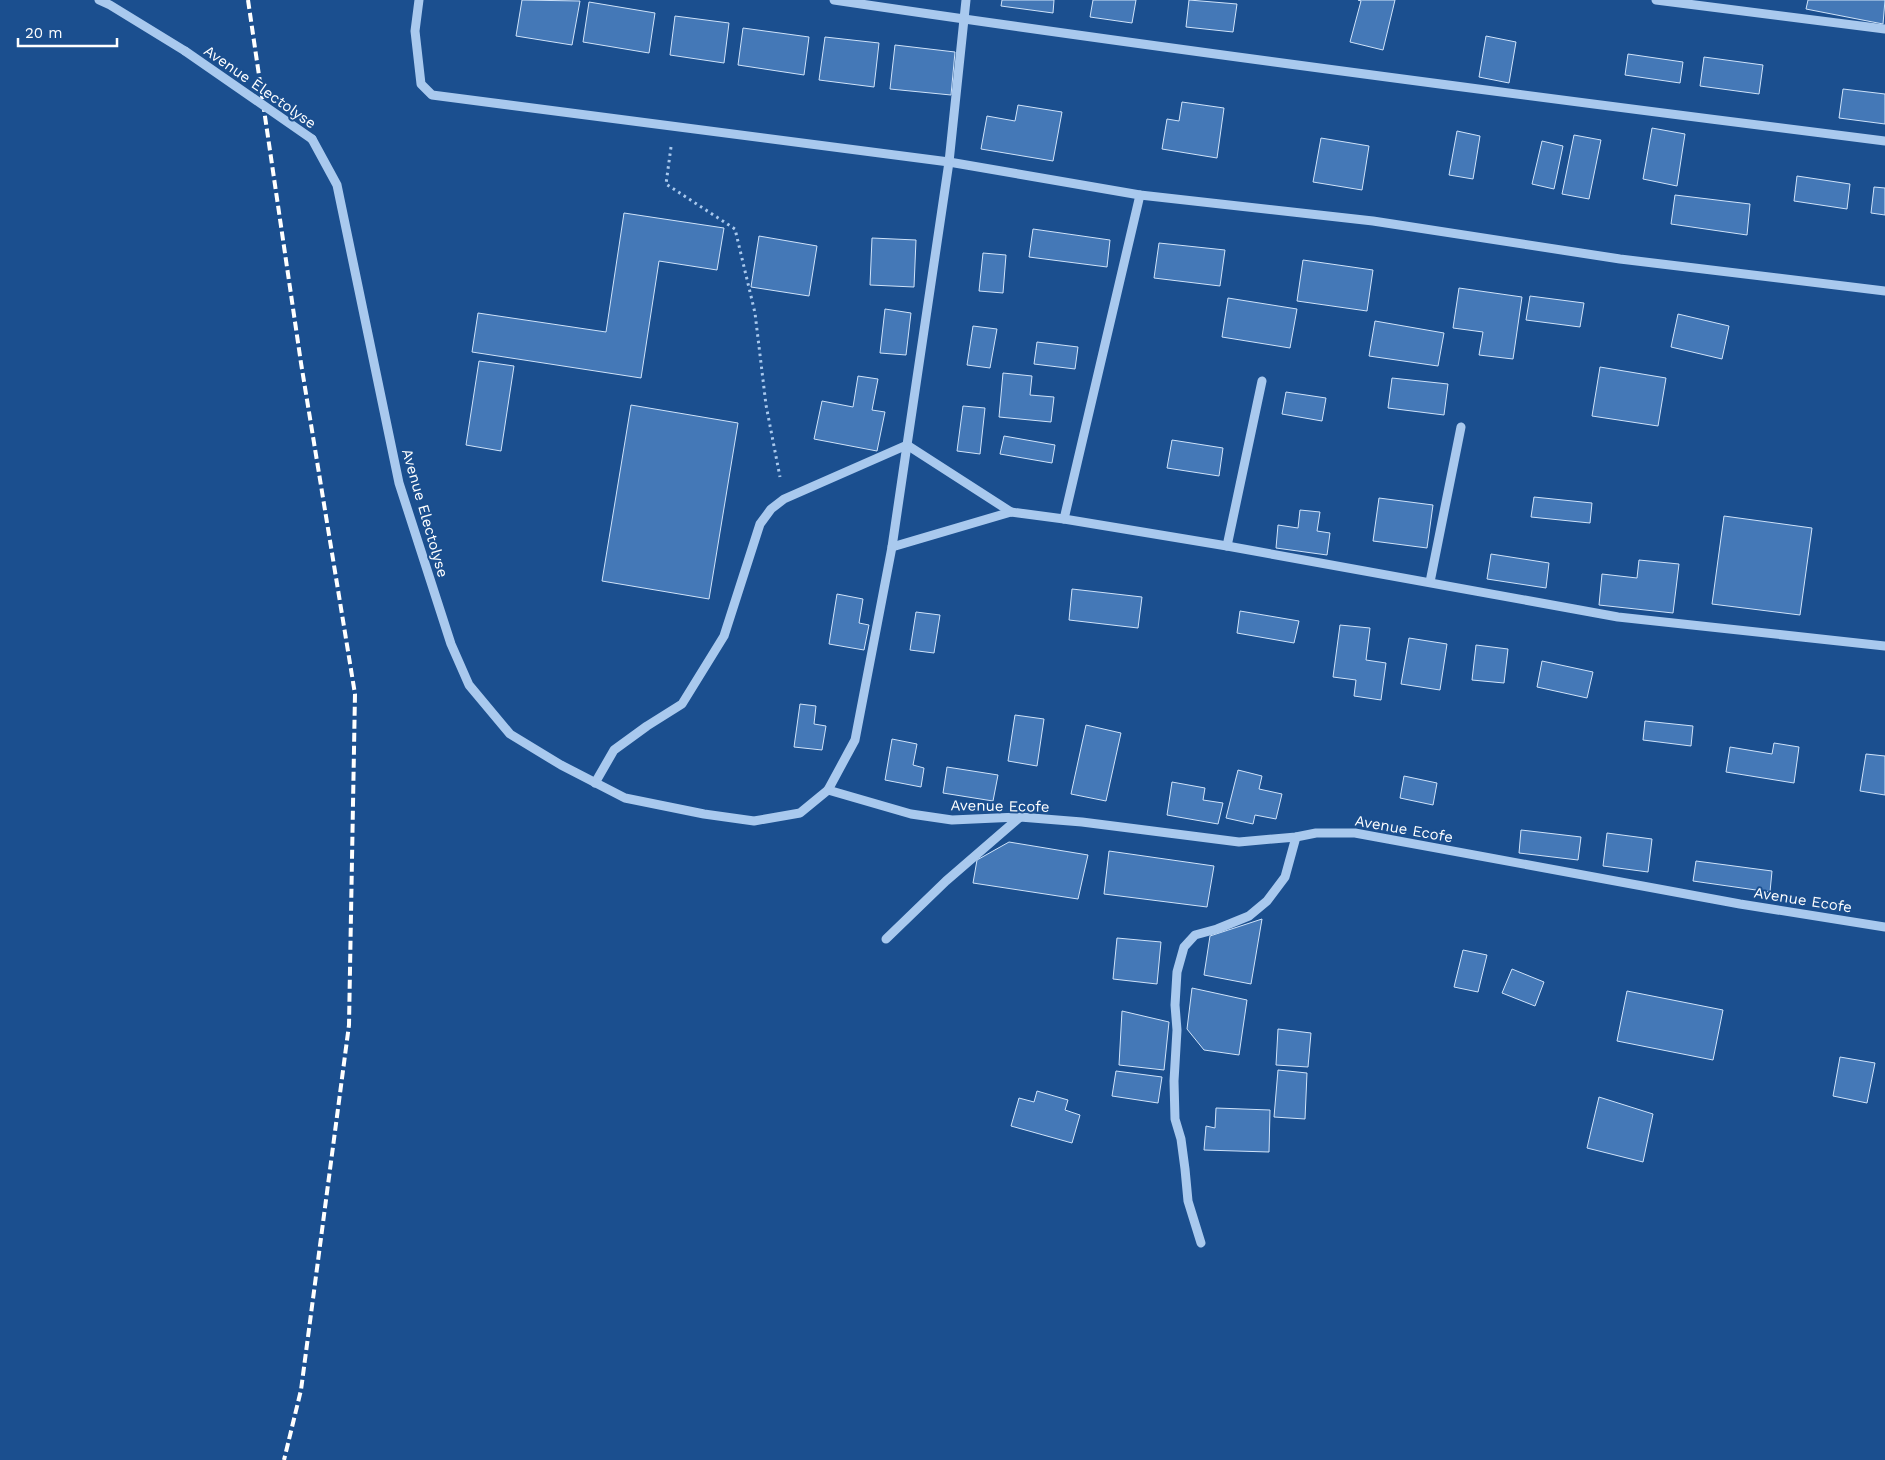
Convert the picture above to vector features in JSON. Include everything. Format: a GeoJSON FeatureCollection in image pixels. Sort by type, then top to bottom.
{"type":"FeatureCollection","features":[{"type":"Feature","properties":{"kind":"street","name":"Avenue Electolyse"},"geometry":{"type":"LineString","coordinates":[[99,0],[185,51],[312,140],[337,186],[399,483],[451,644],[469,685],[510,734],[561,765],[625,798],[704,814],[754,821],[800,814],[828,790]]}},
{"type":"Feature","properties":{"kind":"street"},"geometry":{"type":"LineString","coordinates":[[419,0],[415,31],[421,84],[432,95],[949,162],[1140,195],[1373,221],[1620,259],[1885,291]]}},
{"type":"Feature","properties":{"kind":"street"},"geometry":{"type":"LineString","coordinates":[[834,0],[1555,100],[1885,141]]}},
{"type":"Feature","properties":{"kind":"street"},"geometry":{"type":"LineString","coordinates":[[828,790],[855,740],[892,546],[949,162],[966,0]]}},
{"type":"Feature","properties":{"kind":"street"},"geometry":{"type":"LineString","coordinates":[[1656,0],[1885,28]]}},
{"type":"Feature","properties":{"kind":"street"},"geometry":{"type":"LineString","coordinates":[[1064,519],[1140,195]]}},
{"type":"Feature","properties":{"kind":"street"},"geometry":{"type":"LineString","coordinates":[[1227,546],[1262,381]]}},
{"type":"Feature","properties":{"kind":"street"},"geometry":{"type":"LineString","coordinates":[[1430,582],[1461,427]]}},
{"type":"Feature","properties":{"kind":"street"},"geometry":{"type":"LineString","coordinates":[[596,783],[614,750],[682,704],[724,636],[760,524],[771,509],[784,499],[908,445]]}},
{"type":"Feature","properties":{"kind":"street"},"geometry":{"type":"LineString","coordinates":[[908,445],[1011,512]]}},
{"type":"Feature","properties":{"kind":"street"},"geometry":{"type":"LineString","coordinates":[[892,546],[1011,512],[1227,546],[1618,617],[1885,646]]}},
{"type":"Feature","properties":{"kind":"street","name":"Avenue Ecofe"},"geometry":{"type":"LineString","coordinates":[[828,790],[911,814],[952,820],[1020,817],[1082,822],[1239,842],[1296,837],[1316,833],[1355,833],[1740,904],[1885,927]]}},
{"type":"Feature","properties":{"kind":"street"},"geometry":{"type":"LineString","coordinates":[[886,939],[946,881],[1020,817]]}},
{"type":"Feature","properties":{"kind":"street"},"geometry":{"type":"LineString","coordinates":[[1201,1243],[1188,1201],[1181,1139],[1175,1119],[1174,1081],[1177,1030],[1175,1005],[1177,972],[1184,946],[1195,935],[1217,930],[1249,916],[1267,900],[1285,877],[1296,837]]}},
{"type":"Feature","properties":{"kind":"path"},"geometry":{"type":"LineString","coordinates":[[674,125],[666,184],[735,229],[755,313],[766,405],[784,499]]}},
{"type":"Feature","properties":{"kind":"building"},"geometry":{"type":"Polygon","coordinates":[[[522,0],[580,1],[572,45],[516,36],[522,0]]]}},
{"type":"Feature","properties":{"kind":"building"},"geometry":{"type":"Polygon","coordinates":[[[1002,0],[1054,0],[1053,13],[1001,6],[1002,0]]]}},
{"type":"Feature","properties":{"kind":"building"},"geometry":{"type":"Polygon","coordinates":[[[1093,0],[1136,0],[1132,23],[1090,17],[1093,0]]]}},
{"type":"Feature","properties":{"kind":"building"},"geometry":{"type":"Polygon","coordinates":[[[1189,0],[1237,4],[1233,32],[1186,27],[1189,0]]]}},
{"type":"Feature","properties":{"kind":"building"},"geometry":{"type":"Polygon","coordinates":[[[1358,0],[1395,0],[1383,50],[1350,42],[1361,1],[1358,0]]]}},
{"type":"Feature","properties":{"kind":"building"},"geometry":{"type":"Polygon","coordinates":[[[1808,0],[1885,0],[1883,24],[1806,9],[1808,0]]]}},
{"type":"Feature","properties":{"kind":"building"},"geometry":{"type":"Polygon","coordinates":[[[589,2],[655,13],[649,53],[583,42],[589,2]]]}},
{"type":"Feature","properties":{"kind":"building"},"geometry":{"type":"Polygon","coordinates":[[[675,16],[729,23],[724,63],[670,55],[675,16]]]}},
{"type":"Feature","properties":{"kind":"building"},"geometry":{"type":"Polygon","coordinates":[[[743,28],[809,37],[804,75],[738,65],[743,28]]]}},
{"type":"Feature","properties":{"kind":"building"},"geometry":{"type":"Polygon","coordinates":[[[1486,36],[1516,42],[1509,83],[1479,77],[1486,36]]]}},
{"type":"Feature","properties":{"kind":"building"},"geometry":{"type":"Polygon","coordinates":[[[825,37],[879,43],[874,87],[819,80],[825,37]]]}},
{"type":"Feature","properties":{"kind":"building"},"geometry":{"type":"Polygon","coordinates":[[[895,45],[955,52],[951,95],[890,89],[895,45]]]}},
{"type":"Feature","properties":{"kind":"building"},"geometry":{"type":"Polygon","coordinates":[[[1628,54],[1683,62],[1680,83],[1625,75],[1628,54]]]}},
{"type":"Feature","properties":{"kind":"building"},"geometry":{"type":"Polygon","coordinates":[[[1704,57],[1763,65],[1759,94],[1700,86],[1704,57]]]}},
{"type":"Feature","properties":{"kind":"building"},"geometry":{"type":"Polygon","coordinates":[[[1843,89],[1885,94],[1885,124],[1839,118],[1843,89]]]}},
{"type":"Feature","properties":{"kind":"building"},"geometry":{"type":"Polygon","coordinates":[[[1182,102],[1224,108],[1217,158],[1162,149],[1167,119],[1179,121],[1182,102]]]}},
{"type":"Feature","properties":{"kind":"building"},"geometry":{"type":"Polygon","coordinates":[[[1018,105],[1062,112],[1053,161],[981,149],[987,116],[1015,121],[1018,105]]]}},
{"type":"Feature","properties":{"kind":"building"},"geometry":{"type":"Polygon","coordinates":[[[1652,128],[1685,134],[1677,186],[1643,179],[1652,128]]]}},
{"type":"Feature","properties":{"kind":"building"},"geometry":{"type":"Polygon","coordinates":[[[1457,131],[1480,136],[1473,179],[1449,175],[1457,131]]]}},
{"type":"Feature","properties":{"kind":"building"},"geometry":{"type":"Polygon","coordinates":[[[1574,135],[1601,140],[1589,199],[1562,194],[1574,135]]]}},
{"type":"Feature","properties":{"kind":"building"},"geometry":{"type":"Polygon","coordinates":[[[1321,138],[1369,146],[1362,190],[1313,182],[1321,138]]]}},
{"type":"Feature","properties":{"kind":"building"},"geometry":{"type":"Polygon","coordinates":[[[1542,141],[1563,146],[1554,189],[1532,184],[1542,141]]]}},
{"type":"Feature","properties":{"kind":"building"},"geometry":{"type":"Polygon","coordinates":[[[1797,176],[1850,184],[1847,209],[1794,201],[1797,176]]]}},
{"type":"Feature","properties":{"kind":"building"},"geometry":{"type":"Polygon","coordinates":[[[1874,187],[1885,188],[1885,215],[1871,213],[1874,187]]]}},
{"type":"Feature","properties":{"kind":"building"},"geometry":{"type":"Polygon","coordinates":[[[1675,195],[1750,204],[1747,235],[1671,224],[1675,195]]]}},
{"type":"Feature","properties":{"kind":"building"},"geometry":{"type":"Polygon","coordinates":[[[624,213],[724,228],[717,270],[659,261],[641,378],[472,352],[478,313],[606,332],[624,213]]]}},
{"type":"Feature","properties":{"kind":"building"},"geometry":{"type":"Polygon","coordinates":[[[1033,229],[1110,240],[1107,267],[1029,257],[1033,229]]]}},
{"type":"Feature","properties":{"kind":"building"},"geometry":{"type":"Polygon","coordinates":[[[759,236],[817,246],[809,296],[751,287],[759,236]]]}},
{"type":"Feature","properties":{"kind":"building"},"geometry":{"type":"Polygon","coordinates":[[[872,238],[916,240],[914,287],[870,285],[872,238]]]}},
{"type":"Feature","properties":{"kind":"building"},"geometry":{"type":"Polygon","coordinates":[[[1159,243],[1225,250],[1220,286],[1154,278],[1159,243]]]}},
{"type":"Feature","properties":{"kind":"building"},"geometry":{"type":"Polygon","coordinates":[[[983,253],[1006,255],[1003,293],[979,291],[983,253]]]}},
{"type":"Feature","properties":{"kind":"building"},"geometry":{"type":"Polygon","coordinates":[[[1303,260],[1373,270],[1367,311],[1297,301],[1303,260]]]}},
{"type":"Feature","properties":{"kind":"building"},"geometry":{"type":"Polygon","coordinates":[[[1459,288],[1522,297],[1513,359],[1479,355],[1483,332],[1453,328],[1459,288]]]}},
{"type":"Feature","properties":{"kind":"building"},"geometry":{"type":"Polygon","coordinates":[[[1530,296],[1584,303],[1580,327],[1526,320],[1530,296]]]}},
{"type":"Feature","properties":{"kind":"building"},"geometry":{"type":"Polygon","coordinates":[[[1228,298],[1297,309],[1290,348],[1222,337],[1228,298]]]}},
{"type":"Feature","properties":{"kind":"building"},"geometry":{"type":"Polygon","coordinates":[[[885,309],[911,313],[906,355],[880,353],[885,309]]]}},
{"type":"Feature","properties":{"kind":"building"},"geometry":{"type":"Polygon","coordinates":[[[1678,314],[1729,326],[1722,359],[1671,347],[1678,314]]]}},
{"type":"Feature","properties":{"kind":"building"},"geometry":{"type":"Polygon","coordinates":[[[1375,321],[1444,333],[1438,366],[1369,356],[1375,321]]]}},
{"type":"Feature","properties":{"kind":"building"},"geometry":{"type":"Polygon","coordinates":[[[973,326],[997,329],[990,368],[967,365],[973,326]]]}},
{"type":"Feature","properties":{"kind":"building"},"geometry":{"type":"Polygon","coordinates":[[[1037,342],[1078,347],[1075,369],[1034,364],[1037,342]]]}},
{"type":"Feature","properties":{"kind":"building"},"geometry":{"type":"Polygon","coordinates":[[[479,361],[514,366],[501,451],[466,445],[479,361]]]}},
{"type":"Feature","properties":{"kind":"building"},"geometry":{"type":"Polygon","coordinates":[[[1600,367],[1666,378],[1658,426],[1592,416],[1600,367]]]}},
{"type":"Feature","properties":{"kind":"building"},"geometry":{"type":"Polygon","coordinates":[[[1003,373],[1032,376],[1030,395],[1054,397],[1051,422],[999,417],[1003,373]]]}},
{"type":"Feature","properties":{"kind":"building"},"geometry":{"type":"Polygon","coordinates":[[[858,376],[878,379],[872,410],[885,412],[877,451],[814,439],[822,401],[853,407],[858,376]]]}},
{"type":"Feature","properties":{"kind":"building"},"geometry":{"type":"Polygon","coordinates":[[[1392,378],[1448,384],[1444,415],[1388,408],[1392,378]]]}},
{"type":"Feature","properties":{"kind":"building"},"geometry":{"type":"Polygon","coordinates":[[[1286,392],[1326,398],[1322,421],[1282,414],[1286,392]]]}},
{"type":"Feature","properties":{"kind":"building"},"geometry":{"type":"Polygon","coordinates":[[[631,405],[738,423],[709,599],[602,581],[631,405]]]}},
{"type":"Feature","properties":{"kind":"building"},"geometry":{"type":"Polygon","coordinates":[[[963,406],[985,408],[980,454],[957,451],[963,406]]]}},
{"type":"Feature","properties":{"kind":"building"},"geometry":{"type":"Polygon","coordinates":[[[1004,436],[1055,445],[1052,463],[1000,454],[1004,436]]]}},
{"type":"Feature","properties":{"kind":"building"},"geometry":{"type":"Polygon","coordinates":[[[1172,440],[1223,448],[1219,476],[1167,468],[1172,440]]]}},
{"type":"Feature","properties":{"kind":"building"},"geometry":{"type":"Polygon","coordinates":[[[1534,497],[1592,503],[1590,523],[1531,517],[1534,497]]]}},
{"type":"Feature","properties":{"kind":"building"},"geometry":{"type":"Polygon","coordinates":[[[1379,498],[1433,505],[1427,548],[1373,541],[1379,498]]]}},
{"type":"Feature","properties":{"kind":"building"},"geometry":{"type":"Polygon","coordinates":[[[1300,510],[1320,512],[1317,531],[1330,533],[1327,555],[1276,548],[1278,525],[1298,528],[1300,510]]]}},
{"type":"Feature","properties":{"kind":"building"},"geometry":{"type":"Polygon","coordinates":[[[1724,516],[1812,528],[1800,615],[1712,604],[1724,516]]]}},
{"type":"Feature","properties":{"kind":"building"},"geometry":{"type":"Polygon","coordinates":[[[1491,554],[1549,563],[1546,588],[1487,579],[1491,554]]]}},
{"type":"Feature","properties":{"kind":"building"},"geometry":{"type":"Polygon","coordinates":[[[1639,560],[1679,564],[1673,613],[1599,605],[1602,574],[1637,578],[1639,560]]]}},
{"type":"Feature","properties":{"kind":"building"},"geometry":{"type":"Polygon","coordinates":[[[1072,589],[1142,597],[1138,628],[1069,620],[1072,589]]]}},
{"type":"Feature","properties":{"kind":"building"},"geometry":{"type":"Polygon","coordinates":[[[837,594],[863,599],[859,623],[869,625],[864,650],[829,644],[837,594]]]}},
{"type":"Feature","properties":{"kind":"building"},"geometry":{"type":"Polygon","coordinates":[[[1240,611],[1299,621],[1294,643],[1237,633],[1240,611]]]}},
{"type":"Feature","properties":{"kind":"building"},"geometry":{"type":"Polygon","coordinates":[[[916,612],[940,615],[934,653],[910,650],[916,612]]]}},
{"type":"Feature","properties":{"kind":"building"},"geometry":{"type":"Polygon","coordinates":[[[1340,625],[1370,628],[1366,660],[1386,663],[1381,700],[1354,696],[1356,680],[1333,677],[1340,625]]]}},
{"type":"Feature","properties":{"kind":"building"},"geometry":{"type":"Polygon","coordinates":[[[1409,638],[1447,644],[1440,690],[1401,684],[1409,638]]]}},
{"type":"Feature","properties":{"kind":"building"},"geometry":{"type":"Polygon","coordinates":[[[1476,645],[1508,649],[1504,683],[1472,680],[1476,645]]]}},
{"type":"Feature","properties":{"kind":"building"},"geometry":{"type":"Polygon","coordinates":[[[1542,661],[1593,672],[1587,698],[1537,687],[1542,661]]]}},
{"type":"Feature","properties":{"kind":"building"},"geometry":{"type":"Polygon","coordinates":[[[800,704],[816,706],[814,724],[826,726],[822,750],[794,747],[800,704]]]}},
{"type":"Feature","properties":{"kind":"building"},"geometry":{"type":"Polygon","coordinates":[[[1015,715],[1044,719],[1037,766],[1008,761],[1015,715]]]}},
{"type":"Feature","properties":{"kind":"building"},"geometry":{"type":"Polygon","coordinates":[[[1645,721],[1693,726],[1691,746],[1643,740],[1645,721]]]}},
{"type":"Feature","properties":{"kind":"building"},"geometry":{"type":"Polygon","coordinates":[[[1086,725],[1121,733],[1106,801],[1071,794],[1086,725]]]}},
{"type":"Feature","properties":{"kind":"building"},"geometry":{"type":"Polygon","coordinates":[[[892,739],[917,744],[913,765],[924,768],[921,787],[885,780],[892,739]]]}},
{"type":"Feature","properties":{"kind":"building"},"geometry":{"type":"Polygon","coordinates":[[[1774,743],[1799,747],[1794,783],[1726,772],[1730,747],[1772,754],[1774,743]]]}},
{"type":"Feature","properties":{"kind":"building"},"geometry":{"type":"Polygon","coordinates":[[[1866,754],[1885,756],[1885,795],[1860,791],[1866,754]]]}},
{"type":"Feature","properties":{"kind":"building"},"geometry":{"type":"Polygon","coordinates":[[[947,767],[998,775],[993,801],[943,793],[947,767]]]}},
{"type":"Feature","properties":{"kind":"building"},"geometry":{"type":"Polygon","coordinates":[[[1238,770],[1262,776],[1259,789],[1282,794],[1276,819],[1255,815],[1253,824],[1226,818],[1238,770]]]}},
{"type":"Feature","properties":{"kind":"building"},"geometry":{"type":"Polygon","coordinates":[[[1404,776],[1437,783],[1433,805],[1400,798],[1404,776]]]}},
{"type":"Feature","properties":{"kind":"building"},"geometry":{"type":"Polygon","coordinates":[[[1172,782],[1205,788],[1203,800],[1223,803],[1218,824],[1167,815],[1172,782]]]}},
{"type":"Feature","properties":{"kind":"building"},"geometry":{"type":"Polygon","coordinates":[[[1521,830],[1581,837],[1578,860],[1519,853],[1521,830]]]}},
{"type":"Feature","properties":{"kind":"building"},"geometry":{"type":"Polygon","coordinates":[[[1607,833],[1652,839],[1648,872],[1603,866],[1607,833]]]}},
{"type":"Feature","properties":{"kind":"building"},"geometry":{"type":"Polygon","coordinates":[[[1009,842],[1088,855],[1078,899],[973,883],[977,860],[1009,842]]]}},
{"type":"Feature","properties":{"kind":"building"},"geometry":{"type":"Polygon","coordinates":[[[1109,851],[1214,866],[1207,907],[1104,894],[1109,851]]]}},
{"type":"Feature","properties":{"kind":"building"},"geometry":{"type":"Polygon","coordinates":[[[1696,861],[1772,871],[1770,892],[1693,881],[1696,861]]]}},
{"type":"Feature","properties":{"kind":"building"},"geometry":{"type":"Polygon","coordinates":[[[1262,919],[1251,984],[1204,975],[1210,936],[1262,919]]]}},
{"type":"Feature","properties":{"kind":"building"},"geometry":{"type":"Polygon","coordinates":[[[1117,938],[1161,942],[1157,984],[1113,979],[1117,938]]]}},
{"type":"Feature","properties":{"kind":"building"},"geometry":{"type":"Polygon","coordinates":[[[1463,950],[1487,955],[1478,992],[1454,987],[1463,950]]]}},
{"type":"Feature","properties":{"kind":"building"},"geometry":{"type":"Polygon","coordinates":[[[1512,969],[1544,982],[1535,1006],[1502,993],[1512,969]]]}},
{"type":"Feature","properties":{"kind":"building"},"geometry":{"type":"Polygon","coordinates":[[[1192,988],[1247,1000],[1239,1055],[1204,1050],[1187,1029],[1192,988]]]}},
{"type":"Feature","properties":{"kind":"building"},"geometry":{"type":"Polygon","coordinates":[[[1627,991],[1723,1010],[1713,1060],[1617,1041],[1627,991]]]}},
{"type":"Feature","properties":{"kind":"building"},"geometry":{"type":"Polygon","coordinates":[[[1122,1011],[1169,1022],[1164,1070],[1119,1065],[1122,1011]]]}},
{"type":"Feature","properties":{"kind":"building"},"geometry":{"type":"Polygon","coordinates":[[[1278,1029],[1311,1033],[1308,1067],[1276,1065],[1278,1029]]]}},
{"type":"Feature","properties":{"kind":"building"},"geometry":{"type":"Polygon","coordinates":[[[1840,1057],[1875,1063],[1867,1103],[1833,1096],[1840,1057]]]}},
{"type":"Feature","properties":{"kind":"building"},"geometry":{"type":"Polygon","coordinates":[[[1278,1070],[1307,1073],[1305,1119],[1274,1117],[1278,1070]]]}},
{"type":"Feature","properties":{"kind":"building"},"geometry":{"type":"Polygon","coordinates":[[[1116,1071],[1162,1077],[1158,1103],[1112,1096],[1116,1071]]]}},
{"type":"Feature","properties":{"kind":"building"},"geometry":{"type":"Polygon","coordinates":[[[1037,1091],[1068,1100],[1065,1110],[1080,1115],[1072,1143],[1011,1126],[1019,1098],[1034,1102],[1037,1091]]]}},
{"type":"Feature","properties":{"kind":"building"},"geometry":{"type":"Polygon","coordinates":[[[1599,1097],[1653,1114],[1643,1162],[1587,1148],[1599,1097]]]}},
{"type":"Feature","properties":{"kind":"building"},"geometry":{"type":"Polygon","coordinates":[[[1216,1108],[1270,1110],[1269,1152],[1204,1150],[1206,1126],[1215,1128],[1216,1108]]]}},
{"type":"Feature","properties":{"kind":"railway"},"geometry":{"type":"LineString","coordinates":[[248,0],[301,363],[355,694],[349,1025],[301,1390],[284,1460]]}}]}
